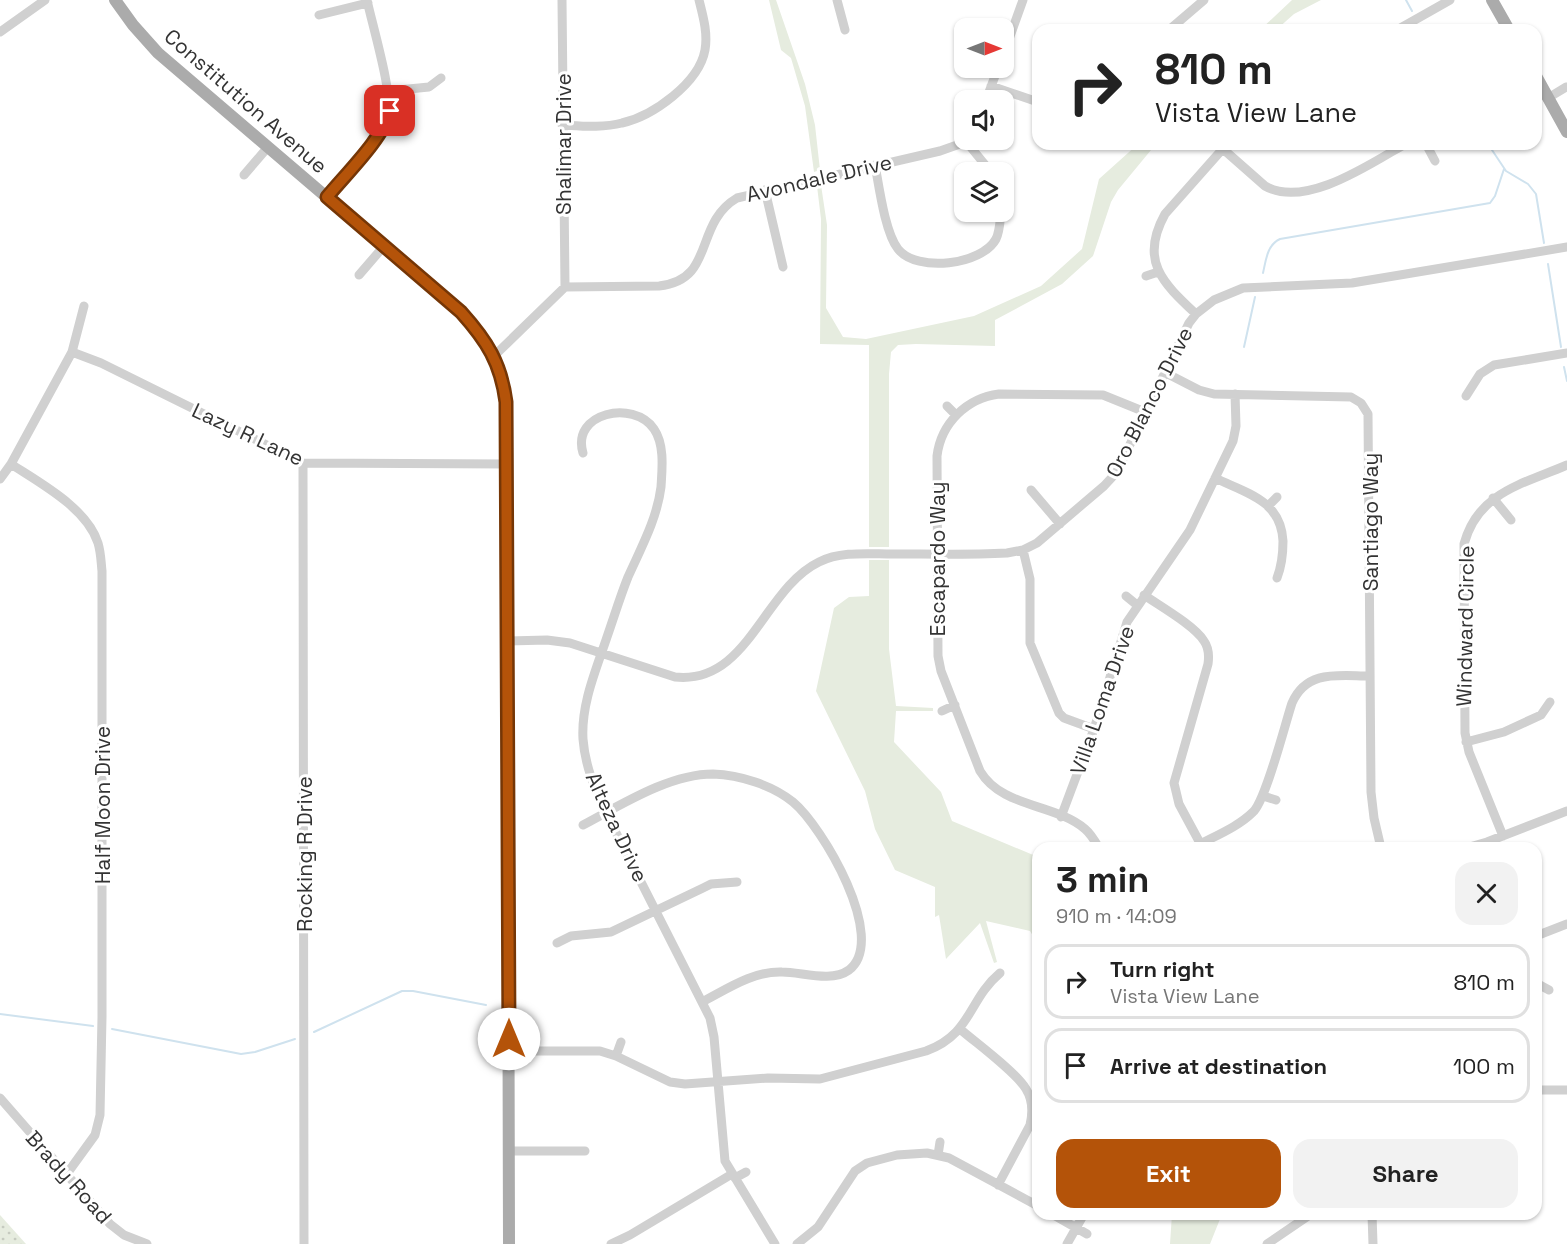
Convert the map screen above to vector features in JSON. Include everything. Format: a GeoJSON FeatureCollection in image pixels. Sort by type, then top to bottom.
{"type":"FeatureCollection","features":[{"type":"Feature","properties":{"kind":"main road"},"geometry":{"type":"LineString","coordinates":[[1492,0],[1506,24]]}},
{"type":"Feature","properties":{"kind":"main road","name":"Constitution Avenue"},"geometry":{"type":"LineString","coordinates":[[118,1],[133,25],[158,53],[461,312],[480,334],[494,356],[501,373],[506,402],[507,464],[509,1244]]}},
{"type":"Feature","properties":{"kind":"main road"},"geometry":{"type":"LineString","coordinates":[[1542,87],[1567,132]]}},
{"type":"Feature","properties":{"kind":"street"},"geometry":{"type":"LineString","coordinates":[[0,32],[45,0]]}},
{"type":"Feature","properties":{"kind":"street","name":"Shalimar Drive"},"geometry":{"type":"LineString","coordinates":[[562,0],[565,287]]}},
{"type":"Feature","properties":{"kind":"street"},"geometry":{"type":"LineString","coordinates":[[562,125],[605,126],[624,123],[646,114],[683,87],[696,72],[705,48],[705,28],[699,0]]}},
{"type":"Feature","properties":{"kind":"street"},"geometry":{"type":"LineString","coordinates":[[837,0],[845,30]]}},
{"type":"Feature","properties":{"kind":"street"},"geometry":{"type":"LineString","coordinates":[[1014,25],[1023,0]]}},
{"type":"Feature","properties":{"kind":"street"},"geometry":{"type":"LineString","coordinates":[[1175,24],[1204,0]]}},
{"type":"Feature","properties":{"kind":"street"},"geometry":{"type":"LineString","coordinates":[[1408,24],[1450,0]]}},
{"type":"Feature","properties":{"kind":"street"},"geometry":{"type":"LineString","coordinates":[[319,15],[367,2],[388,91],[390,111],[384,128],[327,197]]}},
{"type":"Feature","properties":{"kind":"street"},"geometry":{"type":"LineString","coordinates":[[388,91],[429,87],[441,78]]}},
{"type":"Feature","properties":{"kind":"street"},"geometry":{"type":"LineString","coordinates":[[990,90],[994,78]]}},
{"type":"Feature","properties":{"kind":"street"},"geometry":{"type":"LineString","coordinates":[[991,86],[1032,100]]}},
{"type":"Feature","properties":{"kind":"street"},"geometry":{"type":"LineString","coordinates":[[1548,98],[1566,87]]}},
{"type":"Feature","properties":{"kind":"street","name":"Avondale Drive"},"geometry":{"type":"LineString","coordinates":[[565,287],[659,286],[676,283],[694,268],[700,259],[713,222],[723,208],[737,198],[954,146]]}},
{"type":"Feature","properties":{"kind":"street"},"geometry":{"type":"LineString","coordinates":[[244,175],[268,147]]}},
{"type":"Feature","properties":{"kind":"street"},"geometry":{"type":"LineString","coordinates":[[973,150],[983,162]]}},
{"type":"Feature","properties":{"kind":"street"},"geometry":{"type":"LineString","coordinates":[[1196,314],[1169,288],[1158,272],[1153,245],[1159,224],[1173,204],[1221,150]]}},
{"type":"Feature","properties":{"kind":"street"},"geometry":{"type":"LineString","coordinates":[[1229,150],[1265,186],[1273,190],[1293,192],[1337,182],[1394,150]]}},
{"type":"Feature","properties":{"kind":"street"},"geometry":{"type":"LineString","coordinates":[[1429,150],[1435,161]]}},
{"type":"Feature","properties":{"kind":"street"},"geometry":{"type":"LineString","coordinates":[[875,165],[893,241],[901,252],[914,260],[932,264],[980,254],[996,239],[999,222]]}},
{"type":"Feature","properties":{"kind":"street"},"geometry":{"type":"LineString","coordinates":[[765,190],[783,267]]}},
{"type":"Feature","properties":{"kind":"street"},"geometry":{"type":"LineString","coordinates":[[359,275],[384,246]]}},
{"type":"Feature","properties":{"kind":"street","name":"Oro Blanco Drive"},"geometry":{"type":"LineString","coordinates":[[508,641],[558,641],[602,652],[675,677],[705,675],[730,660],[799,575],[818,562],[845,554],[996,554],[1023,550],[1037,543],[1111,480],[1189,323],[1196,314],[1214,300],[1254,286],[1352,283],[1567,247]]}},
{"type":"Feature","properties":{"kind":"street"},"geometry":{"type":"LineString","coordinates":[[1146,276],[1158,272]]}},
{"type":"Feature","properties":{"kind":"street"},"geometry":{"type":"LineString","coordinates":[[494,356],[565,287]]}},
{"type":"Feature","properties":{"kind":"street"},"geometry":{"type":"LineString","coordinates":[[0,479],[11,464],[72,352],[84,306]]}},
{"type":"Feature","properties":{"kind":"street","name":"Lazy R Lane"},"geometry":{"type":"LineString","coordinates":[[72,352],[101,363],[303,463],[507,464]]}},
{"type":"Feature","properties":{"kind":"street"},"geometry":{"type":"LineString","coordinates":[[1466,396],[1480,374],[1494,365],[1567,353]]}},
{"type":"Feature","properties":{"kind":"street","name":"Santiago Way"},"geometry":{"type":"LineString","coordinates":[[1164,372],[1206,392],[1351,397],[1361,403],[1368,414],[1371,799],[1380,842]]}},
{"type":"Feature","properties":{"kind":"street","name":"Escapardo Way"},"geometry":{"type":"LineString","coordinates":[[1094,842],[1084,828],[1002,793],[989,783],[980,771],[941,671],[938,656],[936,554],[938,446],[944,431],[956,415],[978,399],[999,394],[1103,395],[1144,412]]}},
{"type":"Feature","properties":{"kind":"street","name":"Villa Loma Drive"},"geometry":{"type":"LineString","coordinates":[[1061,817],[1094,729],[1127,622],[1185,539],[1235,434],[1235,394]]}},
{"type":"Feature","properties":{"kind":"street"},"geometry":{"type":"LineString","coordinates":[[947,406],[956,415]]}},
{"type":"Feature","properties":{"kind":"street","name":"Alteza Drive"},"geometry":{"type":"LineString","coordinates":[[584,453],[580,444],[589,425],[602,416],[617,412],[634,415],[649,424],[658,438],[662,455],[661,486],[654,519],[622,592],[587,699],[583,728],[586,761],[606,813],[713,1028],[725,1161],[775,1244]]}},
{"type":"Feature","properties":{"kind":"street","name":"Rocking R Drive"},"geometry":{"type":"LineString","coordinates":[[303,463],[304,1244]]}},
{"type":"Feature","properties":{"kind":"street","name":"Half Moon Drive"},"geometry":{"type":"LineString","coordinates":[[11,464],[56,494],[84,520],[97,541],[102,572],[100,1115],[95,1135],[66,1175]]}},
{"type":"Feature","properties":{"kind":"street","name":"Windward Circle"},"geometry":{"type":"LineString","coordinates":[[1503,836],[1466,742],[1463,716],[1464,544],[1475,518],[1493,498],[1567,465]]}},
{"type":"Feature","properties":{"kind":"street"},"geometry":{"type":"LineString","coordinates":[[1215,478],[1269,505],[1277,517],[1282,533],[1282,564],[1277,578]]}},
{"type":"Feature","properties":{"kind":"street"},"geometry":{"type":"LineString","coordinates":[[1030,490],[1060,524]]}},
{"type":"Feature","properties":{"kind":"street"},"geometry":{"type":"LineString","coordinates":[[1269,505],[1277,497]]}},
{"type":"Feature","properties":{"kind":"street"},"geometry":{"type":"LineString","coordinates":[[1493,498],[1511,520]]}},
{"type":"Feature","properties":{"kind":"street"},"geometry":{"type":"LineString","coordinates":[[1023,550],[1030,579],[1030,635],[1035,659],[1059,712],[1065,718],[1094,729]]}},
{"type":"Feature","properties":{"kind":"street"},"geometry":{"type":"LineString","coordinates":[[1144,595],[1200,635],[1205,642],[1209,657],[1170,789],[1179,804],[1195,842]]}},
{"type":"Feature","properties":{"kind":"street"},"geometry":{"type":"LineString","coordinates":[[1126,596],[1137,605]]}},
{"type":"Feature","properties":{"kind":"street"},"geometry":{"type":"LineString","coordinates":[[1298,675],[1305,684]]}},
{"type":"Feature","properties":{"kind":"street"},"geometry":{"type":"LineString","coordinates":[[1201,842],[1250,815],[1259,805],[1292,703],[1305,684],[1328,676],[1370,676]]}},
{"type":"Feature","properties":{"kind":"street"},"geometry":{"type":"LineString","coordinates":[[1466,742],[1504,732],[1541,715],[1550,702]]}},
{"type":"Feature","properties":{"kind":"street"},"geometry":{"type":"LineString","coordinates":[[942,711],[955,705]]}},
{"type":"Feature","properties":{"kind":"street"},"geometry":{"type":"LineString","coordinates":[[583,825],[674,781],[704,775],[730,776],[760,784],[792,801],[819,831],[831,850],[850,892],[861,933],[861,950],[855,963],[849,969],[835,975],[782,972],[757,975],[702,1002]]}},
{"type":"Feature","properties":{"kind":"street"},"geometry":{"type":"LineString","coordinates":[[1263,795],[1276,800]]}},
{"type":"Feature","properties":{"kind":"street"},"geometry":{"type":"LineString","coordinates":[[1484,842],[1567,811]]}},
{"type":"Feature","properties":{"kind":"street"},"geometry":{"type":"LineString","coordinates":[[557,943],[571,936],[611,932],[711,884],[737,882]]}},
{"type":"Feature","properties":{"kind":"street"},"geometry":{"type":"LineString","coordinates":[[1542,934],[1567,924]]}},
{"type":"Feature","properties":{"kind":"street"},"geometry":{"type":"LineString","coordinates":[[509,1052],[590,1050],[616,1056],[677,1084],[768,1078],[829,1077],[935,1048],[950,1039],[960,1029],[987,984],[1000,973]]}},
{"type":"Feature","properties":{"kind":"street"},"geometry":{"type":"LineString","coordinates":[[1542,986],[1548,990]]}},
{"type":"Feature","properties":{"kind":"street"},"geometry":{"type":"LineString","coordinates":[[960,1029],[1018,1079],[1026,1089],[1032,1103],[1029,1125],[998,1185]]}},
{"type":"Feature","properties":{"kind":"street"},"geometry":{"type":"LineString","coordinates":[[616,1056],[621,1042]]}},
{"type":"Feature","properties":{"kind":"street"},"geometry":{"type":"LineString","coordinates":[[1542,1090],[1567,1090]]}},
{"type":"Feature","properties":{"kind":"street","name":"Brady Road"},"geometry":{"type":"LineString","coordinates":[[0,1098],[112,1226],[124,1235],[147,1244]]}},
{"type":"Feature","properties":{"kind":"street"},"geometry":{"type":"LineString","coordinates":[[938,1155],[940,1142]]}},
{"type":"Feature","properties":{"kind":"street"},"geometry":{"type":"LineString","coordinates":[[509,1151],[585,1151]]}},
{"type":"Feature","properties":{"kind":"street"},"geometry":{"type":"LineString","coordinates":[[797,1244],[818,1227],[850,1177],[861,1166],[897,1155],[917,1153],[938,1155],[958,1162],[1032,1203]]}},
{"type":"Feature","properties":{"kind":"street"},"geometry":{"type":"LineString","coordinates":[[611,1244],[734,1176],[746,1172]]}},
{"type":"Feature","properties":{"kind":"street"},"geometry":{"type":"LineString","coordinates":[[1063,1220],[1087,1234]]}},
{"type":"Feature","properties":{"kind":"street"},"geometry":{"type":"LineString","coordinates":[[1067,1244],[1080,1220]]}},
{"type":"Feature","properties":{"kind":"street"},"geometry":{"type":"LineString","coordinates":[[1266,1244],[1302,1220]]}},
{"type":"Feature","properties":{"kind":"street"},"geometry":{"type":"LineString","coordinates":[[1372,1220],[1372,1244]]}},
{"type":"Feature","properties":{"kind":"shaded area"},"geometry":{"type":"Polygon","coordinates":[[[769,0],[776,0],[805,84],[815,125],[820,170],[814,172],[805,106],[791,58],[781,50],[769,0]]]}},
{"type":"Feature","properties":{"kind":"shaded area"},"geometry":{"type":"Polygon","coordinates":[[[1292,0],[1321,0],[1294,14],[1283,24],[1266,24],[1292,0]]]}},
{"type":"Feature","properties":{"kind":"shaded area"},"geometry":{"type":"Polygon","coordinates":[[[1131,150],[1151,150],[1111,202],[1093,256],[1062,284],[995,320],[995,346],[898,345],[891,352],[889,547],[869,547],[869,345],[820,344],[821,219],[817,186],[821,185],[827,225],[826,308],[843,337],[866,339],[974,316],[1041,286],[1082,249],[1099,179],[1131,150]]]}},
{"type":"Feature","properties":{"kind":"shaded area"},"geometry":{"type":"Polygon","coordinates":[[[869,560],[889,560],[889,649],[896,706],[933,708],[933,711],[896,711],[894,742],[941,792],[952,821],[1032,854],[1032,934],[1030,931],[986,921],[997,962],[994,963],[980,923],[946,959],[939,915],[935,917],[935,887],[895,870],[875,829],[865,791],[816,691],[834,608],[849,597],[869,596],[869,560]]]}},
{"type":"Feature","properties":{"kind":"shaded area"},"geometry":{"type":"Polygon","coordinates":[[[0,1215],[26,1244],[0,1244],[0,1215]]]}},
{"type":"Feature","properties":{"kind":"shaded area"},"geometry":{"type":"Polygon","coordinates":[[[1172,1220],[1220,1220],[1210,1244],[1170,1244],[1172,1220]]]}},
{"type":"Feature","properties":{"kind":"waterway"},"geometry":{"type":"LineString","coordinates":[[1406,0],[1412,11]]}},
{"type":"Feature","properties":{"kind":"waterway"},"geometry":{"type":"LineString","coordinates":[[1492,150],[1506,171],[1528,184],[1536,194],[1544,243]]}},
{"type":"Feature","properties":{"kind":"waterway"},"geometry":{"type":"LineString","coordinates":[[1263,273],[1270,249],[1280,239],[1490,203],[1495,196],[1504,169]]}},
{"type":"Feature","properties":{"kind":"waterway"},"geometry":{"type":"LineString","coordinates":[[1548,264],[1561,347]]}},
{"type":"Feature","properties":{"kind":"waterway"},"geometry":{"type":"LineString","coordinates":[[1244,347],[1255,297]]}},
{"type":"Feature","properties":{"kind":"waterway"},"geometry":{"type":"LineString","coordinates":[[1564,367],[1567,381]]}},
{"type":"Feature","properties":{"kind":"waterway"},"geometry":{"type":"LineString","coordinates":[[314,1032],[402,991],[413,991],[486,1005]]}},
{"type":"Feature","properties":{"kind":"waterway"},"geometry":{"type":"LineString","coordinates":[[0,1014],[93,1026]]}},
{"type":"Feature","properties":{"kind":"waterway"},"geometry":{"type":"LineString","coordinates":[[112,1029],[241,1054],[255,1052],[295,1039]]}},
{"type":"Feature","properties":{"kind":"route"},"geometry":{"type":"LineString","coordinates":[[390,111],[384,128],[327,197],[461,312],[474,326],[494,356],[501,373],[506,402],[509,1039]]}}]}
